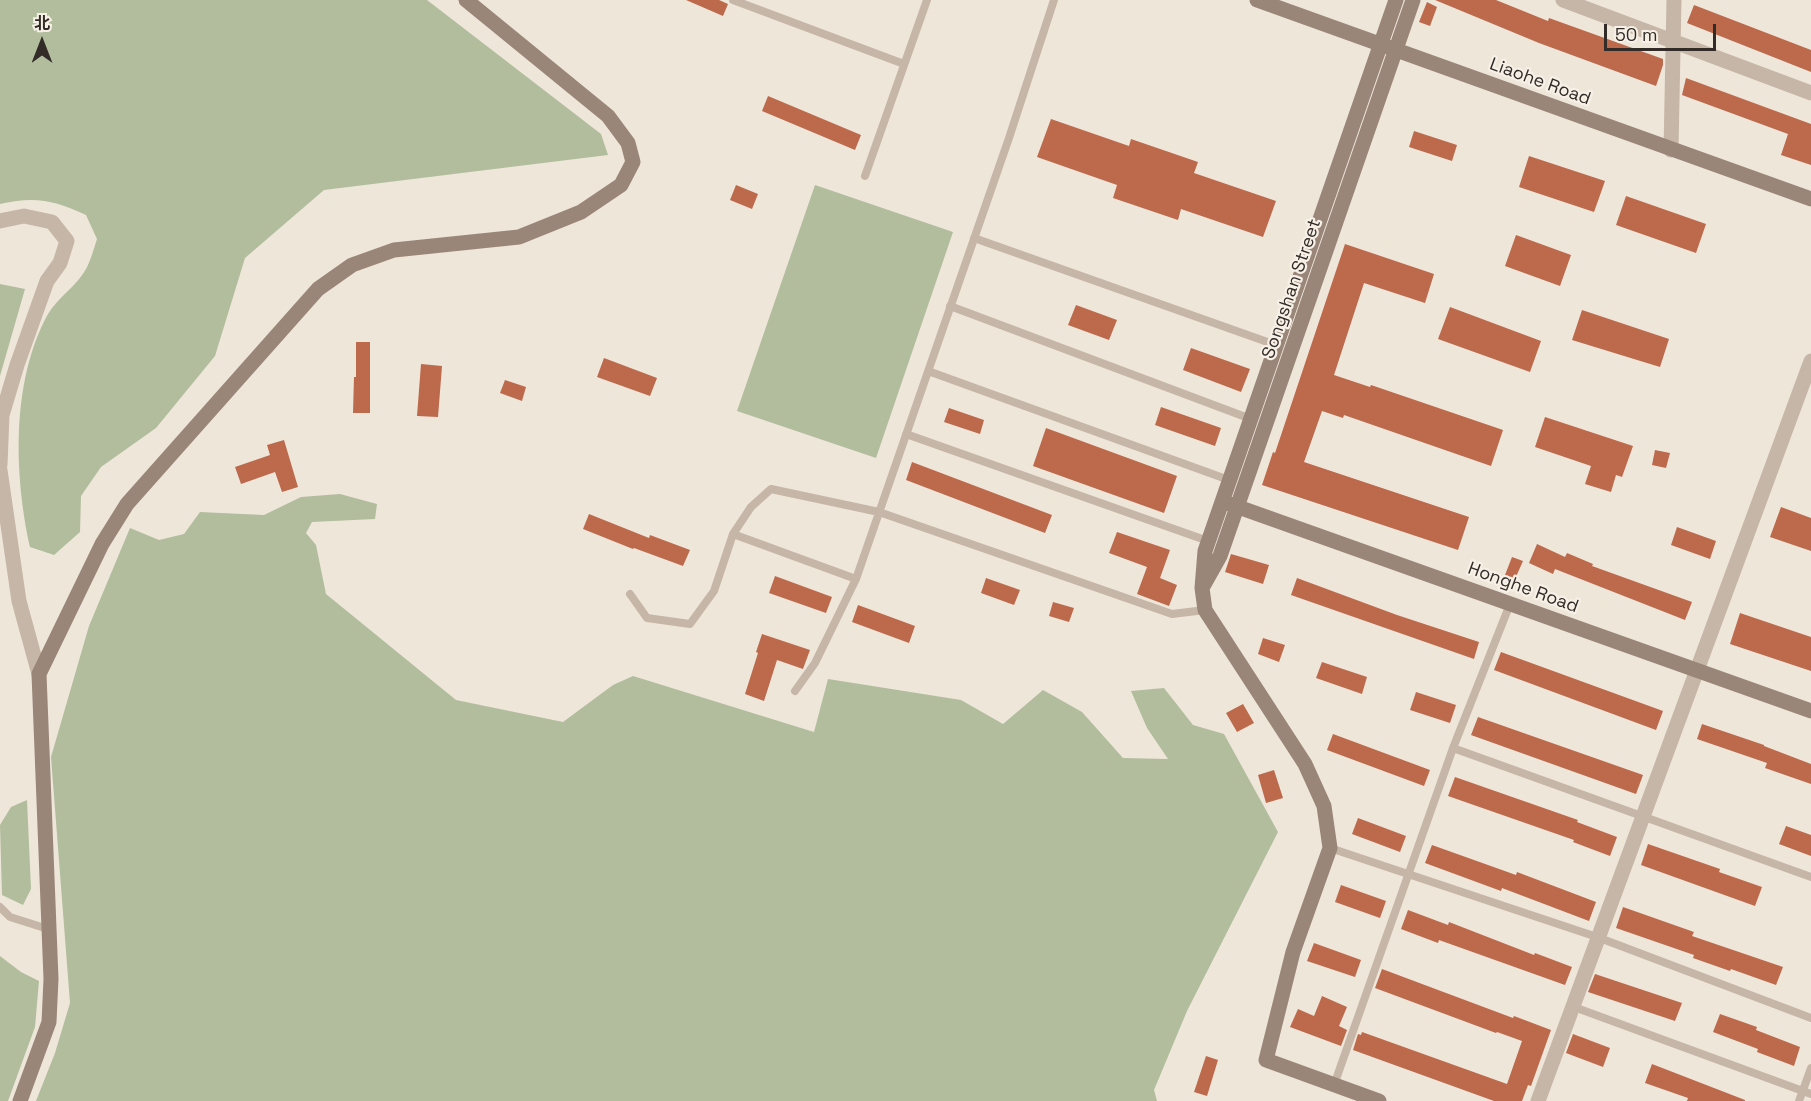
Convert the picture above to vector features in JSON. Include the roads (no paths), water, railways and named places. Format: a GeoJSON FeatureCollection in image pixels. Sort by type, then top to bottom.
{"type":"FeatureCollection","features":[{"type":"Feature","properties":{"kind":"street"},"geometry":{"type":"LineString","coordinates":[[39,674],[102,544],[127,504],[318,289],[352,265],[394,250],[519,237],[581,212],[621,184],[633,162],[628,143],[608,116],[466,0]]}},
{"type":"Feature","properties":{"kind":"street","name":"Liaohe Road"},"geometry":{"type":"LineString","coordinates":[[1257,0],[1811,199]]}},
{"type":"Feature","properties":{"kind":"street","name":"Songshan Street"},"geometry":{"type":"LineString","coordinates":[[1202,588],[1220,556],[1388,48],[1396,0]]}},
{"type":"Feature","properties":{"kind":"street","name":"Songshan Street"},"geometry":{"type":"LineString","coordinates":[[1205,610],[1202,588],[1204,551],[1276,345],[1388,48],[1413,0]]}},
{"type":"Feature","properties":{"kind":"street"},"geometry":{"type":"LineString","coordinates":[[1563,0],[1811,93]]}},
{"type":"Feature","properties":{"kind":"street"},"geometry":{"type":"LineString","coordinates":[[1671,150],[1674,0]]}},
{"type":"Feature","properties":{"kind":"street"},"geometry":{"type":"LineString","coordinates":[[0,221],[24,216],[51,222],[67,241],[60,263],[47,281],[2,415],[0,465]]}},
{"type":"Feature","properties":{"kind":"street"},"geometry":{"type":"LineString","coordinates":[[1538,1101],[1811,361]]}},
{"type":"Feature","properties":{"kind":"street"},"geometry":{"type":"LineString","coordinates":[[0,470],[19,601],[39,674],[51,979],[49,1022],[20,1101]]}},
{"type":"Feature","properties":{"kind":"street","name":"Honghe Road"},"geometry":{"type":"LineString","coordinates":[[1222,501],[1811,711]]}},
{"type":"Feature","properties":{"kind":"street"},"geometry":{"type":"LineString","coordinates":[[1205,610],[1305,764],[1324,806],[1330,848],[1293,952],[1266,1060],[1378,1101]]}},
{"type":"Feature","properties":{"kind":"lane"},"geometry":{"type":"LineString","coordinates":[[733,0],[904,63]]}},
{"type":"Feature","properties":{"kind":"lane"},"geometry":{"type":"LineString","coordinates":[[866,176],[927,0]]}},
{"type":"Feature","properties":{"kind":"lane"},"geometry":{"type":"LineString","coordinates":[[795,691],[815,663],[856,579],[1054,0]]}},
{"type":"Feature","properties":{"kind":"lane"},"geometry":{"type":"LineString","coordinates":[[974,238],[1276,345]]}},
{"type":"Feature","properties":{"kind":"lane"},"geometry":{"type":"LineString","coordinates":[[950,306],[1251,419]]}},
{"type":"Feature","properties":{"kind":"lane"},"geometry":{"type":"LineString","coordinates":[[928,371],[1229,480]]}},
{"type":"Feature","properties":{"kind":"lane"},"geometry":{"type":"LineString","coordinates":[[906,434],[1208,541]]}},
{"type":"Feature","properties":{"kind":"lane"},"geometry":{"type":"LineString","coordinates":[[630,594],[647,618],[690,624],[714,591],[734,534],[751,507],[771,489],[879,512],[1172,614],[1205,610]]}},
{"type":"Feature","properties":{"kind":"lane"},"geometry":{"type":"LineString","coordinates":[[734,534],[856,579]]}},
{"type":"Feature","properties":{"kind":"lane"},"geometry":{"type":"LineString","coordinates":[[1334,1085],[1453,748],[1510,604]]}},
{"type":"Feature","properties":{"kind":"lane"},"geometry":{"type":"LineString","coordinates":[[1453,748],[1811,877]]}},
{"type":"Feature","properties":{"kind":"lane"},"geometry":{"type":"LineString","coordinates":[[1330,848],[1597,937],[1811,1018]]}},
{"type":"Feature","properties":{"kind":"lane"},"geometry":{"type":"LineString","coordinates":[[0,907],[10,917],[48,929]]}},
{"type":"Feature","properties":{"kind":"lane"},"geometry":{"type":"LineString","coordinates":[[1574,1007],[1807,1093]]}},
{"type":"Feature","properties":{"kind":"lane"},"geometry":{"type":"LineString","coordinates":[[1799,1101],[1807,1093],[1811,1068]]}}]}
